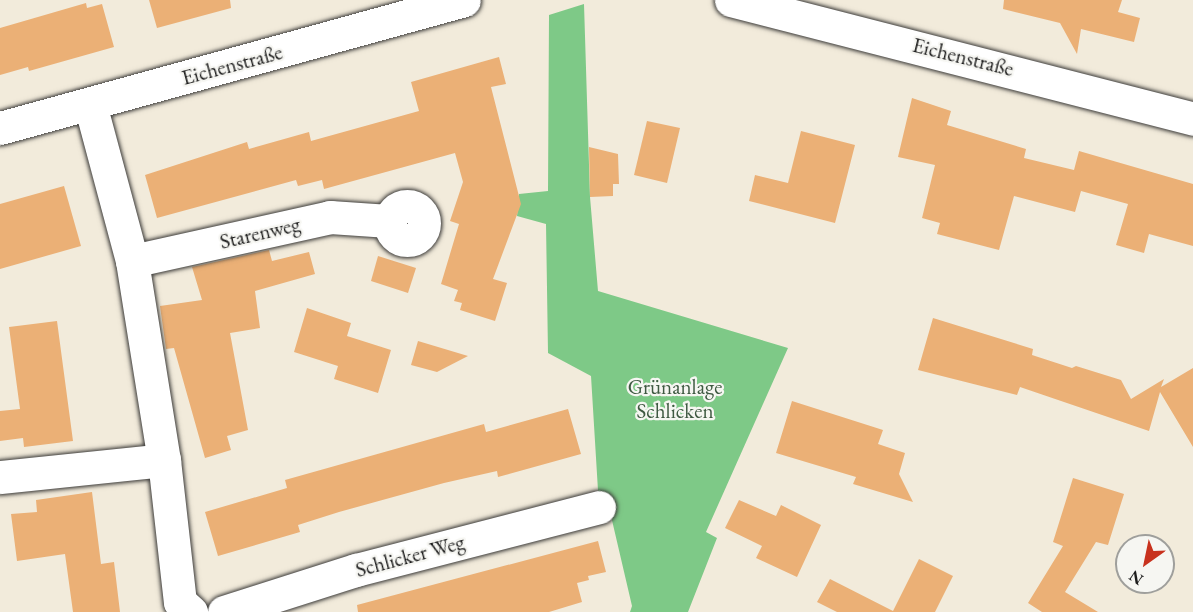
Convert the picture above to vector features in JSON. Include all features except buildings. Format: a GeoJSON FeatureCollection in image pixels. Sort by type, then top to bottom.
{"type":"FeatureCollection","features":[{"type":"Feature","properties":{"kind":"street","name":"Eichenstraße"},"geometry":{"type":"LineString","coordinates":[[0,128],[464,0]]}},
{"type":"Feature","properties":{"kind":"street","name":"Eichenstraße"},"geometry":{"type":"LineString","coordinates":[[731,0],[1193,118]]}},
{"type":"Feature","properties":{"kind":"street"},"geometry":{"type":"LineString","coordinates":[[90,104],[132,261],[164,460],[180,602],[191,612]]}},
{"type":"Feature","properties":{"kind":"street","name":"Starenweg"},"geometry":{"type":"LineString","coordinates":[[132,261],[330,217],[389,221]]}},
{"type":"Feature","properties":{"kind":"street"},"geometry":{"type":"LineString","coordinates":[[0,477],[164,460]]}},
{"type":"Feature","properties":{"kind":"street","name":"Schlicker Weg"},"geometry":{"type":"LineString","coordinates":[[224,612],[356,570],[599,507]]}},
{"type":"Feature","properties":{"kind":"green space","name":"Grünanlage Schlicken"},"geometry":{"type":"Polygon","coordinates":[[[584,4],[590,197],[598,291],[788,348],[706,532],[717,538],[688,612],[630,612],[632,606],[611,516],[599,507],[591,376],[548,353],[546,224],[517,216],[519,194],[548,191],[549,15],[584,4]]]}}]}
